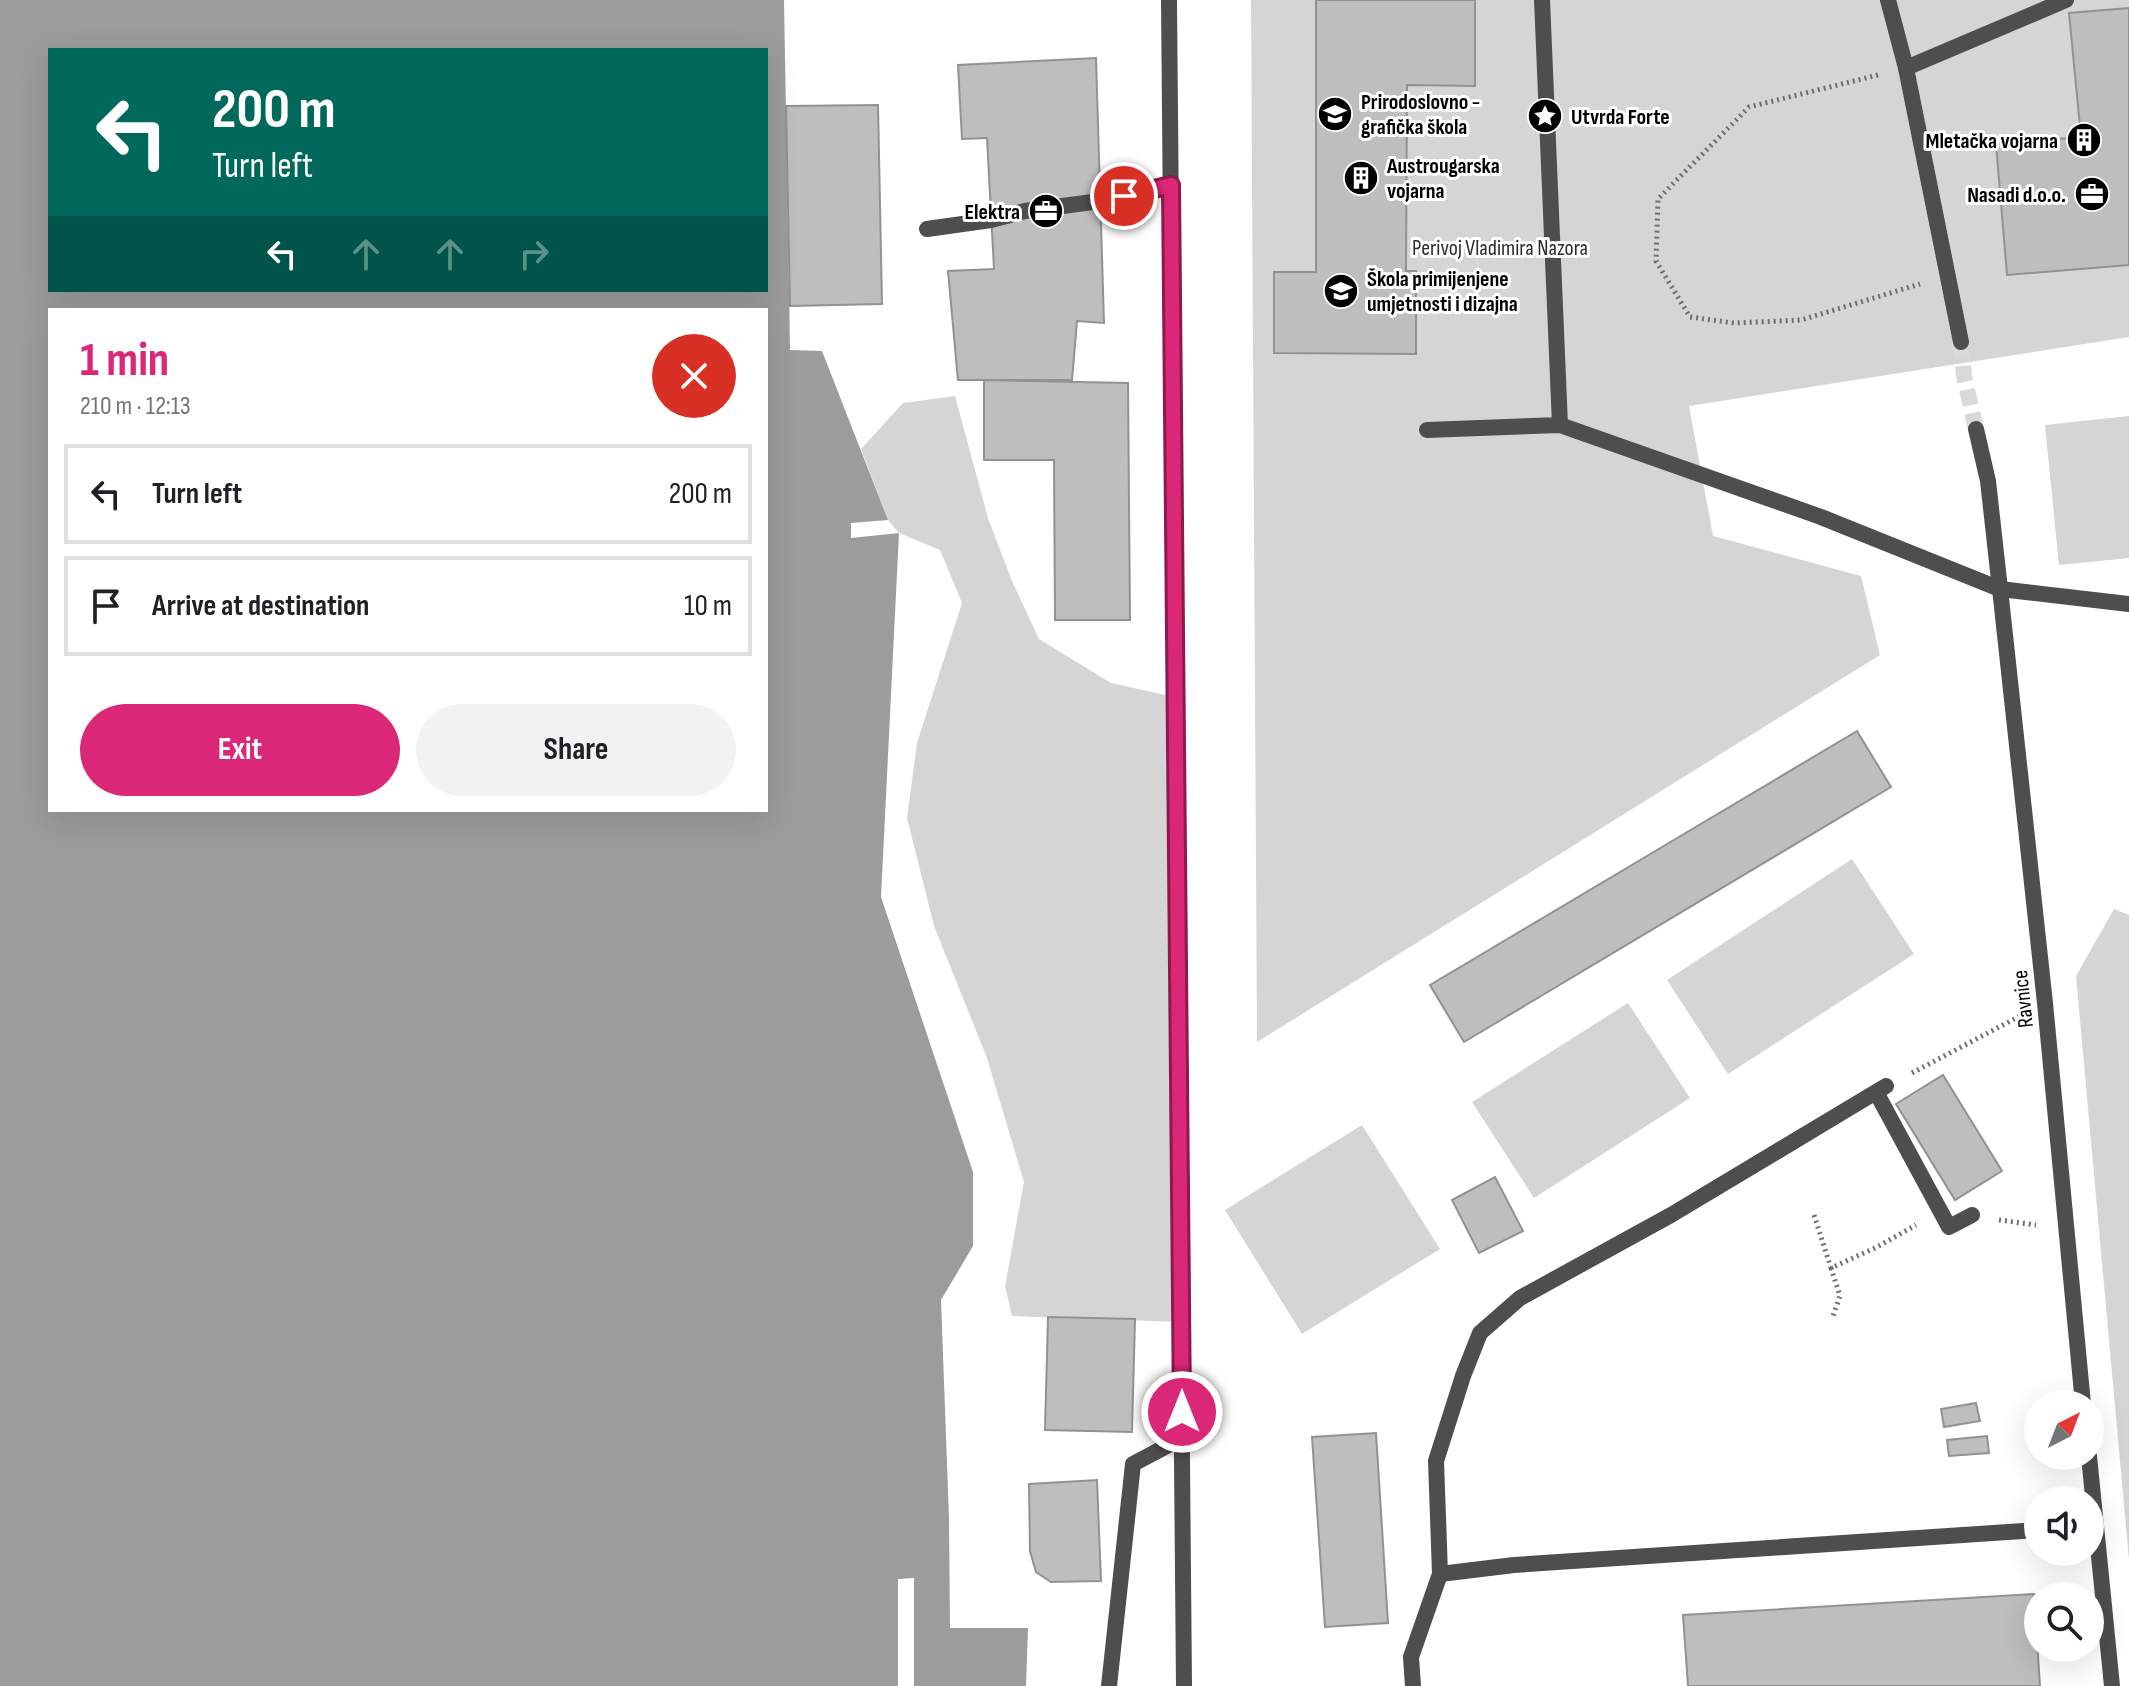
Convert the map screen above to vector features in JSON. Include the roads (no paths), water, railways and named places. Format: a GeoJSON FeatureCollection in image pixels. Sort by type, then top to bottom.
{"type":"FeatureCollection","features":[{"type":"Feature","properties":{"kind":"street"},"geometry":{"type":"LineString","coordinates":[[1169,0],[1184,1686]]}},
{"type":"Feature","properties":{"kind":"street"},"geometry":{"type":"LineString","coordinates":[[1542,0],[1560,425]]}},
{"type":"Feature","properties":{"kind":"street"},"geometry":{"type":"LineString","coordinates":[[1888,0],[1906,68],[1961,342]]}},
{"type":"Feature","properties":{"kind":"street"},"geometry":{"type":"LineString","coordinates":[[1906,68],[2066,0]]}},
{"type":"Feature","properties":{"kind":"street"},"geometry":{"type":"LineString","coordinates":[[927,229],[1100,201],[1171,185]]}},
{"type":"Feature","properties":{"kind":"street"},"geometry":{"type":"LineString","coordinates":[[1427,430],[1560,425],[1821,517],[2000,589],[2129,604]]}},
{"type":"Feature","properties":{"kind":"street","name":"Ravnice"},"geometry":{"type":"LineString","coordinates":[[1976,429],[1988,481],[2000,589],[2045,1003],[2082,1390]]}},
{"type":"Feature","properties":{"kind":"street"},"geometry":{"type":"LineString","coordinates":[[1413,1686],[1411,1657],[1440,1574],[1436,1461],[1480,1333],[1520,1298],[1671,1215],[1881,1089],[1949,1227],[1972,1215]]}},
{"type":"Feature","properties":{"kind":"street"},"geometry":{"type":"LineString","coordinates":[[1109,1686],[1133,1464],[1182,1438]]}},
{"type":"Feature","properties":{"kind":"street"},"geometry":{"type":"LineString","coordinates":[[1440,1574],[1514,1565],[2024,1531]]}},
{"type":"Feature","properties":{"kind":"street"},"geometry":{"type":"LineString","coordinates":[[2098,1566],[2112,1686]]}},
{"type":"Feature","properties":{"kind":"tunnel"},"geometry":{"type":"LineString","coordinates":[[1961,342],[1964,376],[1976,429]]}},
{"type":"Feature","properties":{"kind":"place","name":"Prirodoslovno - grafička škola"},"geometry":{"type":"Point","coordinates":[1335,114]}},
{"type":"Feature","properties":{"kind":"place","name":"Utvrda Forte"},"geometry":{"type":"Point","coordinates":[1545,116]}},
{"type":"Feature","properties":{"kind":"place","name":"Mletačka vojarna"},"geometry":{"type":"Point","coordinates":[2084,140]}},
{"type":"Feature","properties":{"kind":"place","name":"Austrougarska vojarna"},"geometry":{"type":"Point","coordinates":[1361,178]}},
{"type":"Feature","properties":{"kind":"place","name":"Nasadi d.o.o."},"geometry":{"type":"Point","coordinates":[2092,194]}},
{"type":"Feature","properties":{"kind":"place","name":"Elektra"},"geometry":{"type":"Point","coordinates":[1046,211]}},
{"type":"Feature","properties":{"kind":"place","name":"Škola primijenjene umjetnosti i dizajna"},"geometry":{"type":"Point","coordinates":[1341,291]}},
{"type":"Feature","properties":{"kind":"park label","name":"Perivoj Vladimira Nazora"},"geometry":{"type":"Point","coordinates":[1500,247]}}]}
